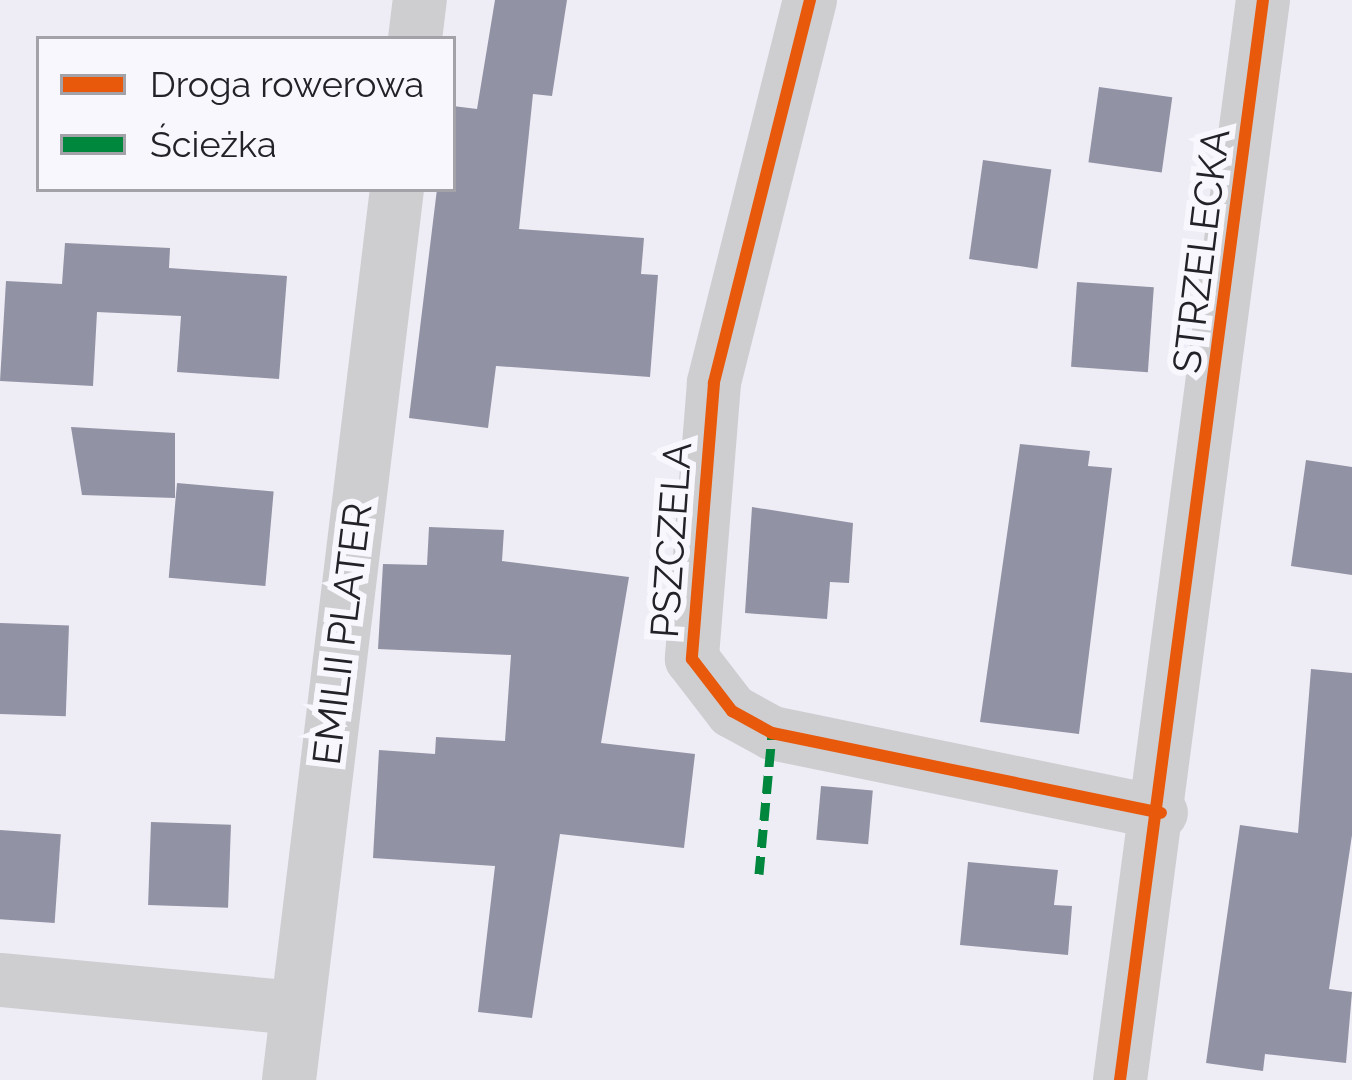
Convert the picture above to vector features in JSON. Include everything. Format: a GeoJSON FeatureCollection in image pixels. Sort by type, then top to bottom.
{"type":"FeatureCollection","features":[{"type":"Feature","properties":{"kind":"street"},"geometry":{"type":"LineString","coordinates":[[416,36],[420,0]]}},
{"type":"Feature","properties":{"kind":"street","name":"PSZCZELA"},"geometry":{"type":"LineString","coordinates":[[810,0],[714,382],[692,659],[732,711],[772,733],[1161,813]]}},
{"type":"Feature","properties":{"kind":"street","name":"STRZELECKA"},"geometry":{"type":"LineString","coordinates":[[1120,1080],[1161,813],[1263,0]]}},
{"type":"Feature","properties":{"kind":"street","name":"EMILII PLATER"},"geometry":{"type":"LineString","coordinates":[[289,1080],[397,192]]}},
{"type":"Feature","properties":{"kind":"street"},"geometry":{"type":"LineString","coordinates":[[0,980],[296,1008]]}},
{"type":"Feature","properties":{"kind":"building"},"geometry":{"type":"Polygon","coordinates":[[[495,0],[567,0],[552,96],[533,94],[519,229],[644,238],[641,274],[658,275],[650,377],[496,366],[488,428],[409,418],[437,192],[456,192],[456,106],[477,109],[495,0]]]}},
{"type":"Feature","properties":{"kind":"building"},"geometry":{"type":"Polygon","coordinates":[[[1099,87],[1172,97],[1162,173],[1088,162],[1099,87]]]}},
{"type":"Feature","properties":{"kind":"building"},"geometry":{"type":"Polygon","coordinates":[[[983,160],[1051,170],[1037,269],[969,259],[983,160]]]}},
{"type":"Feature","properties":{"kind":"building"},"geometry":{"type":"Polygon","coordinates":[[[65,243],[170,248],[169,268],[287,276],[279,379],[177,372],[181,316],[97,312],[93,386],[0,381],[6,281],[62,284],[65,243]]]}},
{"type":"Feature","properties":{"kind":"building"},"geometry":{"type":"Polygon","coordinates":[[[1077,282],[1154,287],[1148,372],[1071,367],[1077,282]]]}},
{"type":"Feature","properties":{"kind":"building"},"geometry":{"type":"Polygon","coordinates":[[[71,427],[175,433],[175,498],[82,495],[71,427]]]}},
{"type":"Feature","properties":{"kind":"building"},"geometry":{"type":"Polygon","coordinates":[[[1020,444],[1090,451],[1088,466],[1112,468],[1079,734],[980,722],[1020,444]]]}},
{"type":"Feature","properties":{"kind":"building"},"geometry":{"type":"Polygon","coordinates":[[[1306,460],[1352,467],[1352,575],[1291,566],[1306,460]]]}},
{"type":"Feature","properties":{"kind":"building"},"geometry":{"type":"Polygon","coordinates":[[[177,483],[274,491],[265,586],[169,578],[177,483]]]}},
{"type":"Feature","properties":{"kind":"building"},"geometry":{"type":"Polygon","coordinates":[[[752,507],[853,523],[849,583],[830,582],[827,619],[745,613],[752,507]]]}},
{"type":"Feature","properties":{"kind":"building"},"geometry":{"type":"Polygon","coordinates":[[[429,527],[504,530],[502,561],[629,577],[601,743],[695,754],[684,848],[560,834],[532,1018],[478,1012],[495,866],[373,858],[379,750],[435,754],[436,737],[505,741],[511,655],[378,649],[383,564],[427,565],[429,527]]]}},
{"type":"Feature","properties":{"kind":"building"},"geometry":{"type":"Polygon","coordinates":[[[0,623],[69,625],[66,716],[0,714],[0,623]]]}},
{"type":"Feature","properties":{"kind":"building"},"geometry":{"type":"Polygon","coordinates":[[[1311,669],[1352,673],[1352,835],[1329,989],[1352,992],[1346,1063],[1265,1054],[1263,1071],[1206,1063],[1240,825],[1298,833],[1311,669]]]}},
{"type":"Feature","properties":{"kind":"building"},"geometry":{"type":"Polygon","coordinates":[[[821,786],[873,791],[868,844],[816,840],[821,786]]]}},
{"type":"Feature","properties":{"kind":"building"},"geometry":{"type":"Polygon","coordinates":[[[151,822],[231,825],[228,908],[148,905],[151,822]]]}},
{"type":"Feature","properties":{"kind":"building"},"geometry":{"type":"Polygon","coordinates":[[[0,830],[61,834],[55,923],[0,919],[0,830]]]}},
{"type":"Feature","properties":{"kind":"building"},"geometry":{"type":"Polygon","coordinates":[[[968,862],[1058,870],[1054,905],[1072,906],[1068,955],[960,945],[968,862]]]}},
{"type":"Feature","properties":{"kind":"marked path"},"geometry":{"type":"LineString","coordinates":[[759,874],[772,733]]}},
{"type":"Feature","properties":{"kind":"cycle path"},"geometry":{"type":"LineString","coordinates":[[810,0],[714,383],[692,659],[732,711],[772,733],[1161,813]]}},
{"type":"Feature","properties":{"kind":"cycle path"},"geometry":{"type":"LineString","coordinates":[[1120,1080],[1263,0]]}}]}
